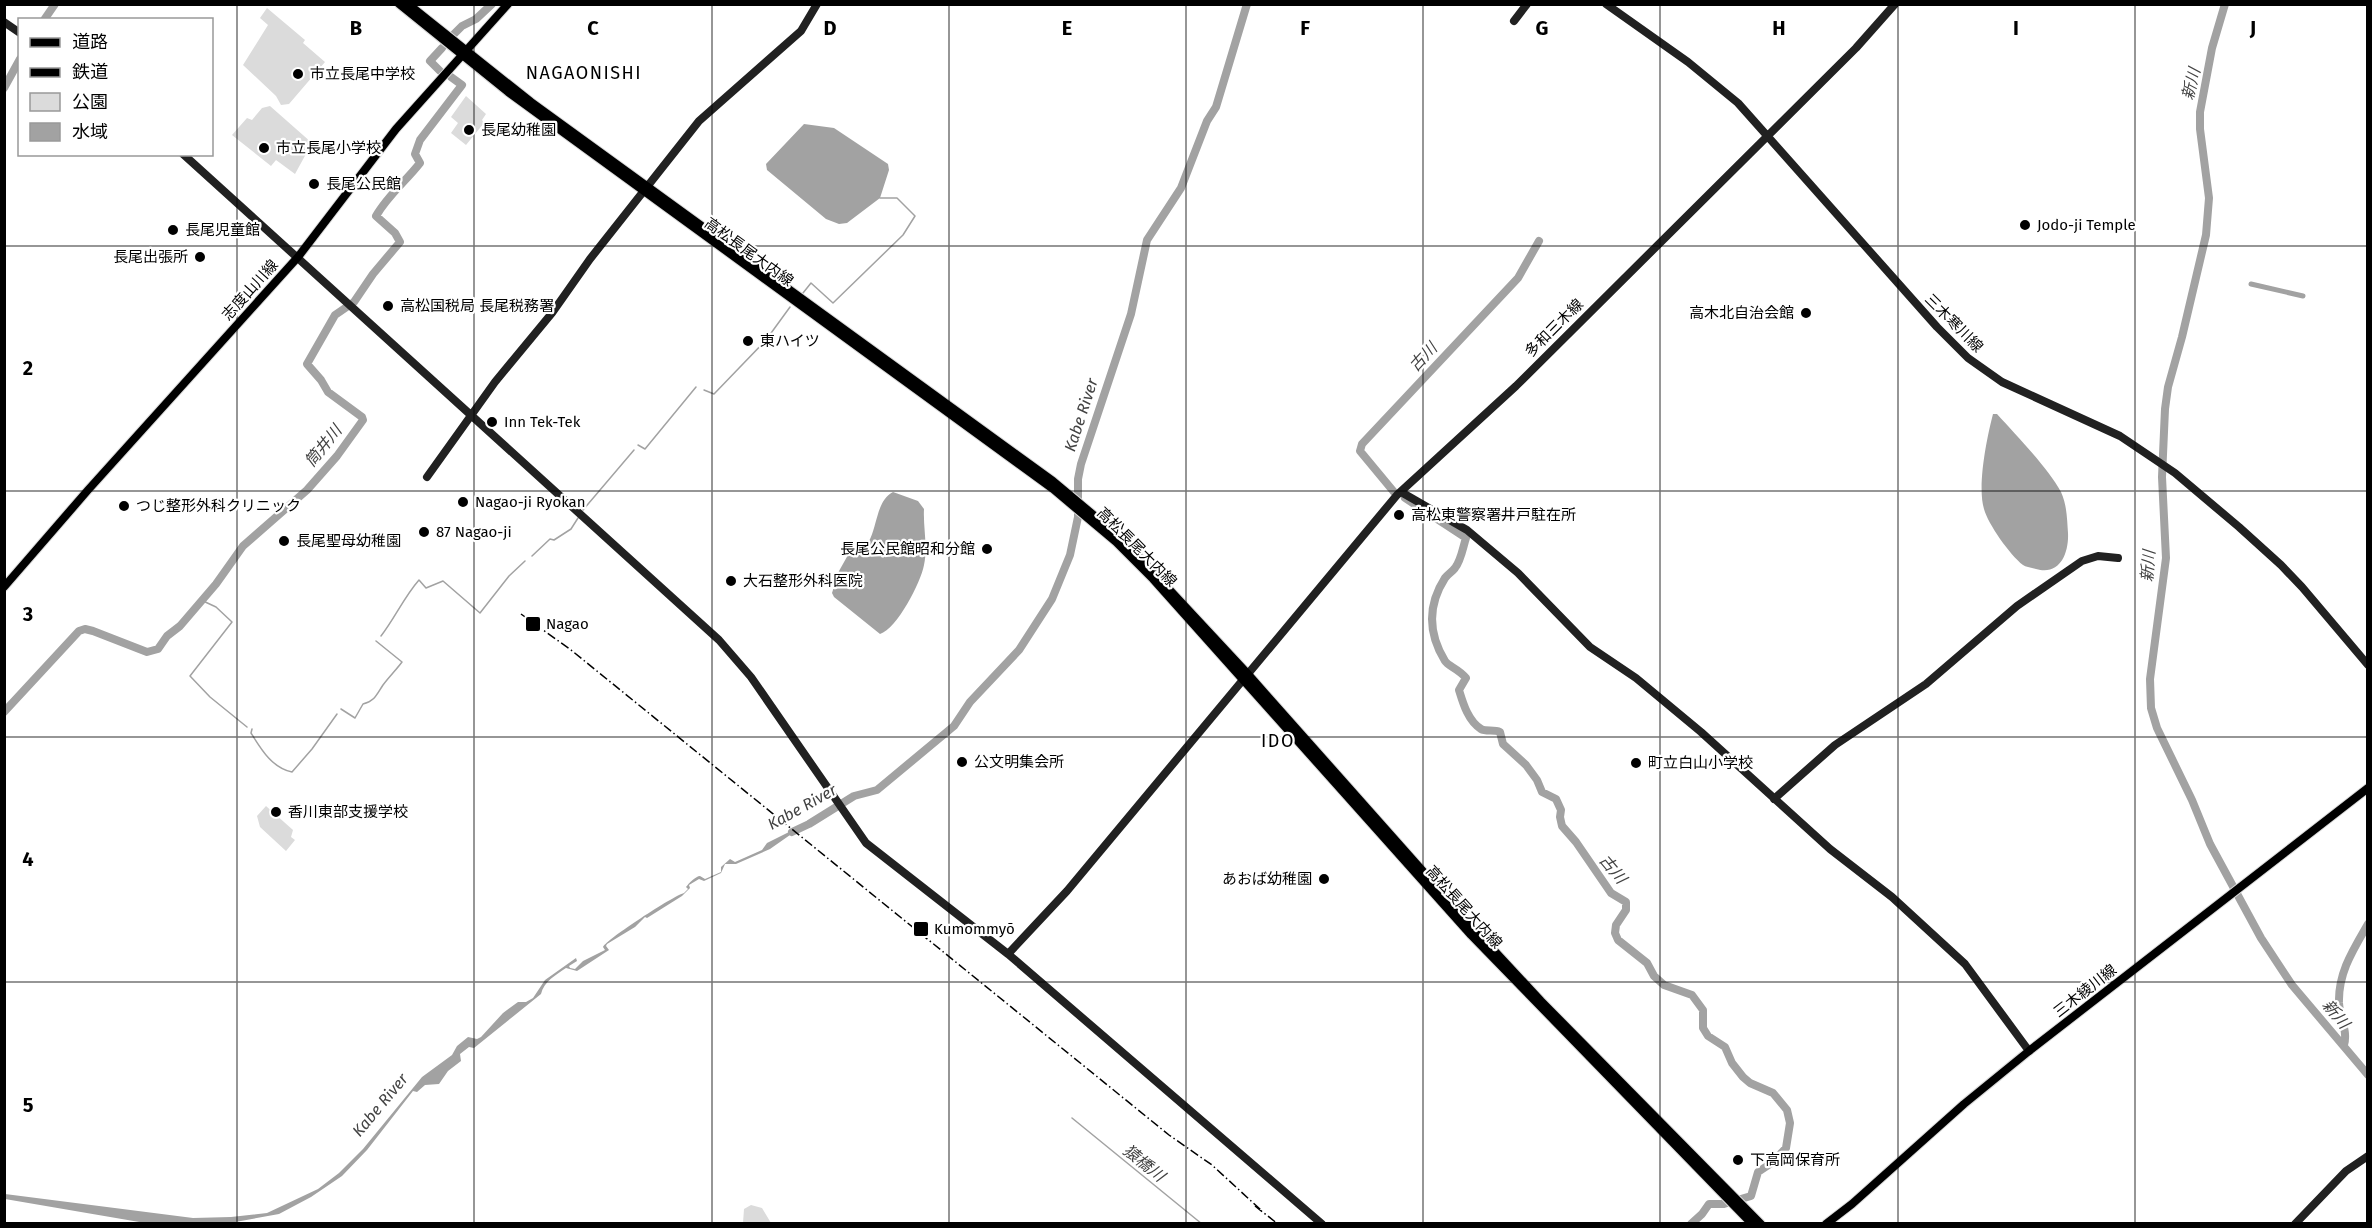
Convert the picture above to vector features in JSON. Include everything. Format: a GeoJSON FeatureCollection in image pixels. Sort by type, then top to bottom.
{"type":"FeatureCollection","features":[{"type":"Feature","properties":{"kind":"main road","name":"高松長尾大内線"},"geometry":{"type":"LineString","coordinates":[[399,4],[645,189],[1091,515],[1244,676],[1541,1001],[1736,1202],[1752,1224]]}},
{"type":"Feature","properties":{"kind":"main road","name":"高松長尾大内線"},"geometry":{"type":"LineString","coordinates":[[408,4],[463,54]]}},
{"type":"Feature","properties":{"kind":"main road","name":"志度山川線"},"geometry":{"type":"LineString","coordinates":[[4,587],[88,490],[298,257],[396,129],[508,4]]}},
{"type":"Feature","properties":{"kind":"main road","name":"高松長尾大内線"},"geometry":{"type":"LineString","coordinates":[[1244,676],[1471,935],[1736,1202],[1761,1224]]}},
{"type":"Feature","properties":{"kind":"main road","name":"三木綾川線"},"geometry":{"type":"LineString","coordinates":[[1826,1224],[1964,1104],[2029,1051],[2367,788]]}},
{"type":"Feature","properties":{"kind":"street"},"geometry":{"type":"LineString","coordinates":[[427,477],[495,382],[552,313],[590,259],[699,121],[801,31],[817,4]]}},
{"type":"Feature","properties":{"kind":"street"},"geometry":{"type":"LineString","coordinates":[[1514,21],[1527,4]]}},
{"type":"Feature","properties":{"kind":"street","name":"三木寒川線"},"geometry":{"type":"LineString","coordinates":[[1606,4],[1723,89],[1923,312],[1968,358],[2013,388],[2105,428],[2142,449],[2175,473],[2240,526],[2281,565],[2302,586],[2367,664]]}},
{"type":"Feature","properties":{"kind":"street","name":"多和三木線"},"geometry":{"type":"LineString","coordinates":[[1008,954],[1067,891],[1244,676],[1401,492],[1516,386],[1856,48],[1895,4]]}},
{"type":"Feature","properties":{"kind":"street"},"geometry":{"type":"LineString","coordinates":[[4,22],[18,32]]}},
{"type":"Feature","properties":{"kind":"street"},"geometry":{"type":"LineString","coordinates":[[185,156],[351,304],[734,655],[866,843],[1008,954],[1322,1224]]}},
{"type":"Feature","properties":{"kind":"street"},"geometry":{"type":"LineString","coordinates":[[1401,492],[1467,530],[1518,573],[1530,588],[1590,647],[1636,678],[1701,732],[1830,849],[1892,897],[1965,964],[2029,1051]]}},
{"type":"Feature","properties":{"kind":"street"},"geometry":{"type":"LineString","coordinates":[[1774,799],[1834,745],[1926,684],[2026,600],[2090,557],[2118,558]]}},
{"type":"Feature","properties":{"kind":"street"},"geometry":{"type":"LineString","coordinates":[[2295,1224],[2346,1171],[2367,1156]]}},
{"type":"Feature","properties":{"kind":"green space"},"geometry":{"type":"Polygon","coordinates":[[[267,8],[305,40],[303,43],[325,62],[289,104],[281,105],[276,96],[243,65],[268,25],[260,18],[267,8]]]}},
{"type":"Feature","properties":{"kind":"green space"},"geometry":{"type":"Polygon","coordinates":[[[466,96],[486,114],[482,120],[484,123],[466,145],[451,133],[458,123],[451,117],[466,96]]]}},
{"type":"Feature","properties":{"kind":"green space"},"geometry":{"type":"Polygon","coordinates":[[[270,106],[312,143],[295,174],[276,160],[271,166],[232,135],[247,118],[252,120],[262,108],[270,106]]]}},
{"type":"Feature","properties":{"kind":"green space"},"geometry":{"type":"Polygon","coordinates":[[[266,806],[293,830],[291,837],[295,840],[286,851],[260,827],[257,816],[266,806]]]}},
{"type":"Feature","properties":{"kind":"green space"},"geometry":{"type":"Polygon","coordinates":[[[751,1205],[762,1208],[771,1223],[743,1223],[744,1209],[751,1205]]]}},
{"type":"Feature","properties":{"kind":"water"},"geometry":{"type":"Polygon","coordinates":[[[804,124],[834,128],[888,164],[889,170],[880,198],[847,223],[839,224],[826,219],[767,170],[766,164],[804,124]]]}},
{"type":"Feature","properties":{"kind":"water"},"geometry":{"type":"Polygon","coordinates":[[[1993,414],[1997,414],[2031,452],[2063,497],[2066,507],[2067,548],[2061,561],[2051,569],[2044,570],[2023,565],[2006,547],[1986,515],[1982,499],[1982,475],[1993,414]]]}},
{"type":"Feature","properties":{"kind":"water"},"geometry":{"type":"Polygon","coordinates":[[[893,492],[918,501],[924,509],[925,558],[922,573],[907,604],[894,624],[880,634],[832,593],[839,571],[848,555],[859,552],[866,546],[881,507],[893,492]]]}},
{"type":"Feature","properties":{"kind":"water"},"geometry":{"type":"Polygon","coordinates":[[[799,827],[770,849],[736,864],[725,864],[721,873],[704,881],[699,879],[689,885],[690,888],[682,896],[647,918],[645,917],[635,927],[607,944],[609,950],[577,971],[566,968],[554,976],[545,985],[541,994],[474,1048],[469,1047],[460,1054],[461,1061],[448,1071],[439,1084],[425,1085],[417,1092],[413,1091],[367,1150],[342,1176],[311,1197],[279,1214],[230,1223],[151,1224],[5,1199],[5,1194],[193,1218],[267,1213],[318,1189],[339,1173],[363,1149],[422,1077],[452,1055],[457,1046],[468,1037],[477,1039],[481,1037],[503,1013],[518,1002],[526,1002],[533,998],[545,980],[576,958],[577,961],[569,966],[570,968],[575,969],[583,961],[605,950],[603,947],[616,936],[655,909],[684,893],[688,889],[686,887],[697,877],[705,879],[721,872],[721,867],[730,859],[735,862],[762,850],[767,843],[799,827]]]}},
{"type":"Feature","properties":{"kind":"waterway"},"geometry":{"type":"LineString","coordinates":[[45,18],[55,4]]}},
{"type":"Feature","properties":{"kind":"waterway","name":"筒井川"},"geometry":{"type":"LineString","coordinates":[[454,34],[462,26],[476,19],[492,4]]}},
{"type":"Feature","properties":{"kind":"waterway","name":"Kabe River"},"geometry":{"type":"LineString","coordinates":[[792,832],[854,796],[877,790],[954,726],[970,702],[1019,650],[1052,599],[1070,555],[1078,517],[1078,479],[1081,464],[1131,314],[1147,240],[1181,188],[1207,121],[1216,107],[1247,4]]}},
{"type":"Feature","properties":{"kind":"waterway","name":"新川"},"geometry":{"type":"LineString","coordinates":[[2225,4],[2212,48],[2200,112],[2209,198],[2206,235],[2168,387],[2165,409],[2162,477],[2166,558],[2150,679],[2151,708],[2157,728],[2192,800],[2210,844],[2261,938],[2292,985],[2368,1075]]}},
{"type":"Feature","properties":{"kind":"waterway","name":"筒井川"},"geometry":{"type":"LineString","coordinates":[[440,71],[430,61],[442,48]]}},
{"type":"Feature","properties":{"kind":"waterway"},"geometry":{"type":"LineString","coordinates":[[4,88],[18,63]]}},
{"type":"Feature","properties":{"kind":"waterway","name":"筒井川"},"geometry":{"type":"LineString","coordinates":[[4,712],[79,631],[85,629],[93,631],[147,652],[158,649],[167,636],[180,626],[216,584],[243,546],[307,490],[337,456],[363,420],[328,392],[307,364],[335,315],[354,302],[373,274],[400,242],[395,233],[376,216],[386,201],[420,163],[415,154],[420,140],[462,85],[451,77]]}},
{"type":"Feature","properties":{"kind":"waterway"},"geometry":{"type":"LineString","coordinates":[[803,293],[811,283],[833,303],[903,235],[915,216],[897,198],[880,198]]}},
{"type":"Feature","properties":{"kind":"waterway","name":"古川"},"geometry":{"type":"LineString","coordinates":[[1394,492],[1360,451],[1362,444],[1518,278],[1539,241]]}},
{"type":"Feature","properties":{"kind":"waterway"},"geometry":{"type":"LineString","coordinates":[[2251,284],[2303,296]]}},
{"type":"Feature","properties":{"kind":"waterway"},"geometry":{"type":"LineString","coordinates":[[704,390],[714,394],[766,340],[790,307]]}},
{"type":"Feature","properties":{"kind":"waterway"},"geometry":{"type":"LineString","coordinates":[[638,445],[645,449],[696,387]]}},
{"type":"Feature","properties":{"kind":"waterway"},"geometry":{"type":"LineString","coordinates":[[583,510],[634,450]]}},
{"type":"Feature","properties":{"kind":"waterway","name":"古川"},"geometry":{"type":"LineString","coordinates":[[1405,498],[1466,538],[1457,565],[1439,588],[1432,619],[1439,651],[1445,661],[1466,678],[1459,690],[1469,717],[1481,729],[1500,732],[1503,744],[1526,765],[1537,780],[1542,792],[1556,799],[1561,810],[1562,826],[1576,842],[1611,893],[1626,902],[1626,910],[1616,925],[1615,933],[1618,940],[1647,963],[1654,976],[1664,985],[1692,995],[1703,1010],[1703,1028],[1708,1036],[1725,1047],[1732,1063],[1743,1077],[1750,1083],[1773,1093],[1787,1110],[1790,1123],[1786,1148],[1773,1162],[1758,1172],[1751,1196],[1724,1204],[1709,1204],[1691,1224]]}},
{"type":"Feature","properties":{"kind":"waterway"},"geometry":{"type":"LineString","coordinates":[[532,556],[550,539],[554,540],[571,529],[578,518]]}},
{"type":"Feature","properties":{"kind":"waterway"},"geometry":{"type":"LineString","coordinates":[[381,636],[419,580],[426,588],[443,581],[480,613],[509,576],[525,561]]}},
{"type":"Feature","properties":{"kind":"waterway"},"geometry":{"type":"LineString","coordinates":[[201,600],[216,607],[232,622],[190,676],[210,697],[247,727]]}},
{"type":"Feature","properties":{"kind":"waterway"},"geometry":{"type":"LineString","coordinates":[[341,709],[355,718],[363,704],[375,697],[402,662],[376,641]]}},
{"type":"Feature","properties":{"kind":"waterway"},"geometry":{"type":"LineString","coordinates":[[252,729],[251,733],[268,757],[285,770],[292,772],[337,714]]}},
{"type":"Feature","properties":{"kind":"waterway"},"geometry":{"type":"LineString","coordinates":[[2344,1045],[2339,992],[2347,962],[2368,924]]}},
{"type":"Feature","properties":{"kind":"waterway","name":"猿橋川"},"geometry":{"type":"LineString","coordinates":[[1072,1118],[1202,1224]]}},
{"type":"Feature","properties":{"kind":"railway"},"geometry":{"type":"LineString","coordinates":[[521,614],[571,650],[1169,1135],[1212,1165],[1262,1211]]}},
{"type":"Feature","properties":{"kind":"railway"},"geometry":{"type":"LineString","coordinates":[[1255,1206],[1278,1224]]}},
{"type":"Feature","properties":{"kind":"place","name":"市立長尾中学校"},"geometry":{"type":"Point","coordinates":[298,74]}},
{"type":"Feature","properties":{"kind":"place","name":"長尾幼稚園"},"geometry":{"type":"Point","coordinates":[469,130]}},
{"type":"Feature","properties":{"kind":"place","name":"市立長尾小学校"},"geometry":{"type":"Point","coordinates":[264,148]}},
{"type":"Feature","properties":{"kind":"place","name":"長尾公民館"},"geometry":{"type":"Point","coordinates":[314,184]}},
{"type":"Feature","properties":{"kind":"place","name":"Jodo-ji Temple"},"geometry":{"type":"Point","coordinates":[2025,225]}},
{"type":"Feature","properties":{"kind":"place","name":"長尾児童館"},"geometry":{"type":"Point","coordinates":[173,230]}},
{"type":"Feature","properties":{"kind":"place","name":"長尾出張所"},"geometry":{"type":"Point","coordinates":[200,257]}},
{"type":"Feature","properties":{"kind":"place","name":"高松国税局 長尾税務署"},"geometry":{"type":"Point","coordinates":[388,306]}},
{"type":"Feature","properties":{"kind":"place","name":"高木北自治会館"},"geometry":{"type":"Point","coordinates":[1806,313]}},
{"type":"Feature","properties":{"kind":"place","name":"東ハイツ"},"geometry":{"type":"Point","coordinates":[748,341]}},
{"type":"Feature","properties":{"kind":"place","name":"Inn Tek-Tek"},"geometry":{"type":"Point","coordinates":[492,422]}},
{"type":"Feature","properties":{"kind":"place","name":"Nagao-ji Ryokan"},"geometry":{"type":"Point","coordinates":[463,502]}},
{"type":"Feature","properties":{"kind":"place","name":"つじ整形外科クリニック"},"geometry":{"type":"Point","coordinates":[124,506]}},
{"type":"Feature","properties":{"kind":"place","name":"高松東警察署井戸駐在所"},"geometry":{"type":"Point","coordinates":[1399,515]}},
{"type":"Feature","properties":{"kind":"place","name":"87 Nagao-ji"},"geometry":{"type":"Point","coordinates":[424,532]}},
{"type":"Feature","properties":{"kind":"place","name":"長尾聖母幼稚園"},"geometry":{"type":"Point","coordinates":[284,541]}},
{"type":"Feature","properties":{"kind":"place","name":"長尾公民館昭和分館"},"geometry":{"type":"Point","coordinates":[987,549]}},
{"type":"Feature","properties":{"kind":"place","name":"大石整形外科医院"},"geometry":{"type":"Point","coordinates":[731,581]}},
{"type":"Feature","properties":{"kind":"place","name":"Nagao"},"geometry":{"type":"Point","coordinates":[533,624]}},
{"type":"Feature","properties":{"kind":"place","name":"公文明集会所"},"geometry":{"type":"Point","coordinates":[962,762]}},
{"type":"Feature","properties":{"kind":"place","name":"町立白山小学校"},"geometry":{"type":"Point","coordinates":[1636,763]}},
{"type":"Feature","properties":{"kind":"place","name":"香川東部支援学校"},"geometry":{"type":"Point","coordinates":[276,812]}},
{"type":"Feature","properties":{"kind":"place","name":"あおば幼稚園"},"geometry":{"type":"Point","coordinates":[1324,879]}},
{"type":"Feature","properties":{"kind":"place","name":"Kumommyō"},"geometry":{"type":"Point","coordinates":[921,929]}},
{"type":"Feature","properties":{"kind":"place","name":"下高岡保育所"},"geometry":{"type":"Point","coordinates":[1738,1160]}},
{"type":"Feature","properties":{"kind":"district","name":"NAGAONISHI"},"geometry":{"type":"Point","coordinates":[584,73]}},
{"type":"Feature","properties":{"kind":"district","name":"IDO"},"geometry":{"type":"Point","coordinates":[1278,741]}}]}
